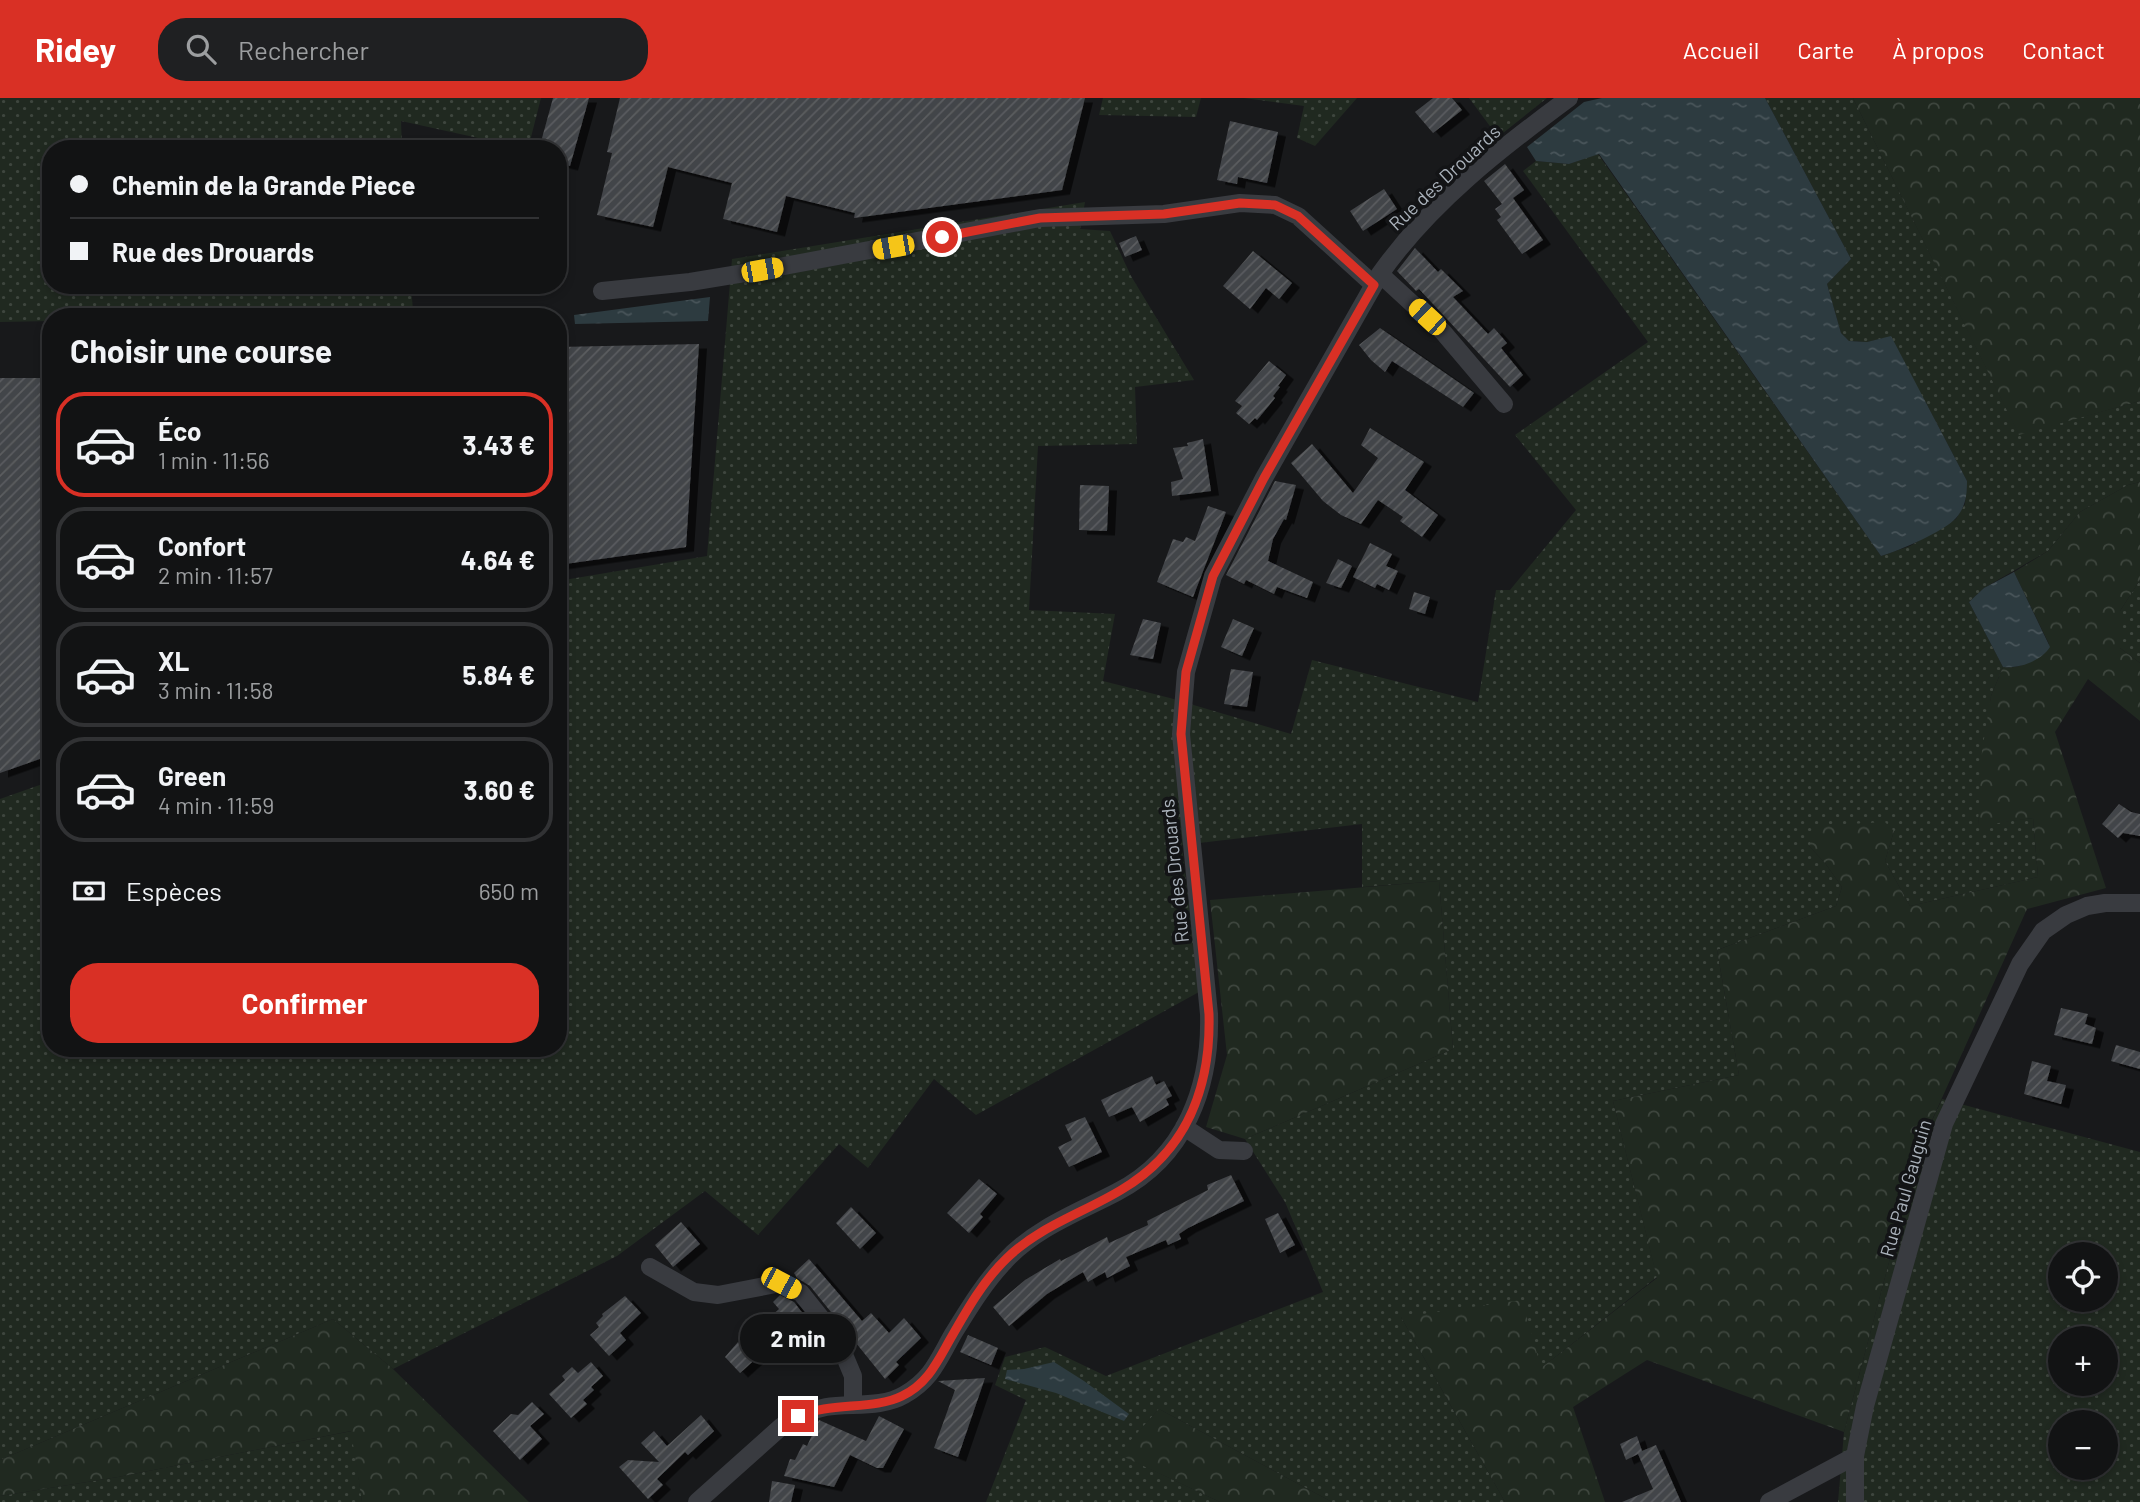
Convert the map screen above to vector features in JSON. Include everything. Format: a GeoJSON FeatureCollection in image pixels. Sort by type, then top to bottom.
{"type":"FeatureCollection","features":[{"type":"Feature","properties":{"kind":"street","name":"Rue des Drouards"},"geometry":{"type":"LineString","coordinates":[[697,1502],[782,1426],[798,1416],[826,1407],[888,1401],[916,1388],[935,1367],[974,1298],[1007,1257],[1042,1230],[1121,1190],[1146,1173],[1163,1157],[1184,1127],[1200,1093],[1207,1069],[1210,1043],[1181,734],[1186,672],[1213,576],[1264,478],[1377,279],[1396,252],[1433,211],[1509,143],[1569,98]]}},
{"type":"Feature","properties":{"kind":"street"},"geometry":{"type":"LineString","coordinates":[[601,291],[690,282],[1040,218],[1164,214],[1240,203],[1275,205],[1298,216],[1443,332],[1504,404]]}},
{"type":"Feature","properties":{"kind":"street","name":"Rue Paul Gauguin"},"geometry":{"type":"LineString","coordinates":[[1855,1502],[1855,1456],[1865,1406],[1944,1124],[2020,964],[2043,931],[2066,915],[2087,906],[2105,903],[2140,903]]}},
{"type":"Feature","properties":{"kind":"street"},"geometry":{"type":"LineString","coordinates":[[1184,1127],[1219,1150],[1244,1151]]}},
{"type":"Feature","properties":{"kind":"street"},"geometry":{"type":"LineString","coordinates":[[650,1267],[694,1292],[718,1295],[781,1283],[801,1293],[837,1338],[853,1376],[853,1405]]}},
{"type":"Feature","properties":{"kind":"street"},"geometry":{"type":"LineString","coordinates":[[1769,1502],[1855,1456]]}},
{"type":"Feature","properties":{"kind":"green space"},"geometry":{"type":"Polygon","coordinates":[[[0,98],[541,98],[530,140],[487,140],[401,121],[402,140],[42,140],[42,294],[412,294],[413,308],[42,308],[42,321],[0,322],[0,98]]]}},
{"type":"Feature","properties":{"kind":"green space"},"geometry":{"type":"Polygon","coordinates":[[[1103,98],[1201,98],[1196,117],[1099,115],[1103,98]]]}},
{"type":"Feature","properties":{"kind":"green space"},"geometry":{"type":"Polygon","coordinates":[[[1244,98],[1357,98],[1315,146],[1297,138],[1304,106],[1244,98]]]}},
{"type":"Feature","properties":{"kind":"green space"},"geometry":{"type":"Polygon","coordinates":[[[1469,98],[1547,98],[1498,137],[1469,98]]]}},
{"type":"Feature","properties":{"kind":"green space"},"geometry":{"type":"Polygon","coordinates":[[[1765,98],[1853,98],[2019,434],[2140,401],[2140,482],[2128,485],[2080,512],[2048,551],[1984,588],[1969,602],[2003,667],[1991,696],[1978,825],[2033,818],[2038,877],[1910,906],[1885,861],[1894,831],[1809,846],[1842,887],[1836,906],[1717,950],[1739,1075],[1613,1101],[1657,1277],[1540,1369],[1401,1317],[1505,1502],[1332,1502],[1159,1409],[1119,1454],[1220,1502],[986,1502],[1026,1400],[995,1385],[1005,1357],[1045,1347],[1106,1376],[1323,1292],[1285,1202],[1245,1139],[1453,1049],[1439,881],[1362,887],[1362,824],[1182,845],[1199,992],[976,1115],[934,1079],[868,1168],[839,1144],[758,1235],[705,1191],[617,1256],[393,1369],[333,1319],[0,1460],[0,799],[42,784],[42,1057],[567,1057],[567,579],[707,556],[732,259],[1085,202],[1080,229],[1110,231],[1131,276],[1194,380],[1135,387],[1137,444],[1038,446],[1029,610],[1115,614],[1103,681],[1291,734],[1312,660],[1478,702],[1496,590],[1510,590],[1576,510],[1515,435],[1648,342],[1523,171],[1536,161],[1569,164],[1598,154],[1881,556],[1910,546],[1956,519],[1965,504],[1967,481],[1925,401],[1884,338],[1867,342],[1849,341],[1841,333],[1827,284],[1851,259],[1765,98]]]}},
{"type":"Feature","properties":{"kind":"green space"},"geometry":{"type":"Polygon","coordinates":[[[1853,98],[2140,98],[2140,401],[2019,435],[1853,98]]]}},
{"type":"Feature","properties":{"kind":"green space"},"geometry":{"type":"Polygon","coordinates":[[[2140,482],[2140,580],[2120,611],[2120,648],[2140,663],[2140,721],[2088,679],[2055,732],[2106,888],[2027,909],[1919,1149],[1844,1432],[1647,1360],[1573,1407],[1605,1502],[1505,1502],[1401,1317],[1522,1300],[1541,1368],[1657,1278],[1613,1101],[1739,1075],[1717,950],[1836,906],[1842,887],[1809,846],[1817,826],[1885,822],[1894,831],[1885,861],[1910,906],[2038,877],[2033,818],[1978,826],[1982,751],[1991,696],[2003,667],[2023,664],[2049,644],[2014,572],[2048,551],[2080,512],[2128,485],[2140,482]]]}},
{"type":"Feature","properties":{"kind":"green space"},"geometry":{"type":"Polygon","coordinates":[[[2140,580],[2140,663],[2120,648],[2120,611],[2140,580]]]}},
{"type":"Feature","properties":{"kind":"green space"},"geometry":{"type":"Polygon","coordinates":[[[1439,881],[1453,1049],[1245,1139],[1206,1127],[1227,1055],[1210,900],[1439,881]]]}},
{"type":"Feature","properties":{"kind":"green space"},"geometry":{"type":"Polygon","coordinates":[[[1942,1099],[2140,1152],[2140,1502],[1838,1502],[1844,1432],[1919,1149],[1942,1099]]]}},
{"type":"Feature","properties":{"kind":"green space"},"geometry":{"type":"Polygon","coordinates":[[[333,1319],[393,1369],[529,1502],[362,1502],[351,1431],[118,1477],[0,1496],[0,1460],[333,1319]]]}},
{"type":"Feature","properties":{"kind":"green space"},"geometry":{"type":"Polygon","coordinates":[[[1159,1409],[1332,1502],[1220,1502],[1118,1454],[1159,1409]]]}},
{"type":"Feature","properties":{"kind":"green space"},"geometry":{"type":"Polygon","coordinates":[[[352,1431],[362,1502],[0,1502],[0,1496],[118,1477],[352,1431]]]}},
{"type":"Feature","properties":{"kind":"water"},"geometry":{"type":"Polygon","coordinates":[[[1602,98],[1765,98],[1851,259],[1827,284],[1841,333],[1849,341],[1867,342],[1891,336],[1967,481],[1964,505],[1950,523],[1921,540],[1881,556],[1599,154],[1569,164],[1536,161],[1527,147],[1584,102],[1602,98]]]}},
{"type":"Feature","properties":{"kind":"water"},"geometry":{"type":"Polygon","coordinates":[[[710,297],[708,321],[575,324],[574,315],[710,297]]]}},
{"type":"Feature","properties":{"kind":"water"},"geometry":{"type":"Polygon","coordinates":[[[2014,572],[2050,647],[2029,663],[2003,667],[1969,602],[1984,588],[2014,572]]]}},
{"type":"Feature","properties":{"kind":"water"},"geometry":{"type":"Polygon","coordinates":[[[1054,1362],[1129,1414],[1124,1421],[1056,1393],[1005,1379],[1007,1370],[1054,1362]]]}},
{"type":"Feature","properties":{"kind":"building"},"geometry":{"type":"Polygon","coordinates":[[[553,98],[589,98],[570,166],[567,165],[567,140],[541,140],[553,98]]]}},
{"type":"Feature","properties":{"kind":"building"},"geometry":{"type":"Polygon","coordinates":[[[620,98],[1085,98],[1062,190],[854,218],[855,213],[786,196],[777,232],[723,219],[732,183],[668,167],[653,227],[597,215],[612,153],[607,152],[620,98]]]}},
{"type":"Feature","properties":{"kind":"building"},"geometry":{"type":"Polygon","coordinates":[[[1433,98],[1452,98],[1462,110],[1433,133],[1415,112],[1433,98]]]}},
{"type":"Feature","properties":{"kind":"building"},"geometry":{"type":"Polygon","coordinates":[[[1230,121],[1278,132],[1267,183],[1238,177],[1237,184],[1217,180],[1230,121]]]}},
{"type":"Feature","properties":{"kind":"building"},"geometry":{"type":"Polygon","coordinates":[[[1505,164],[1524,190],[1513,198],[1543,240],[1522,254],[1497,220],[1501,217],[1495,209],[1502,204],[1484,181],[1505,164]]]}},
{"type":"Feature","properties":{"kind":"building"},"geometry":{"type":"Polygon","coordinates":[[[1384,189],[1397,209],[1363,231],[1350,211],[1384,189]]]}},
{"type":"Feature","properties":{"kind":"building"},"geometry":{"type":"Polygon","coordinates":[[[1136,236],[1142,250],[1125,257],[1119,243],[1136,236]]]}},
{"type":"Feature","properties":{"kind":"building"},"geometry":{"type":"Polygon","coordinates":[[[1415,248],[1438,272],[1441,269],[1463,291],[1453,297],[1488,334],[1494,328],[1507,343],[1501,348],[1523,375],[1510,387],[1419,289],[1416,291],[1397,271],[1415,248]]]}},
{"type":"Feature","properties":{"kind":"building"},"geometry":{"type":"Polygon","coordinates":[[[1253,251],[1292,283],[1279,299],[1266,288],[1250,309],[1223,286],[1253,251]]]}},
{"type":"Feature","properties":{"kind":"building"},"geometry":{"type":"Polygon","coordinates":[[[1380,328],[1474,393],[1463,407],[1392,361],[1385,372],[1371,360],[1359,345],[1380,328]]]}},
{"type":"Feature","properties":{"kind":"building"},"geometry":{"type":"Polygon","coordinates":[[[699,344],[686,547],[567,564],[567,347],[699,344]]]}},
{"type":"Feature","properties":{"kind":"building"},"geometry":{"type":"Polygon","coordinates":[[[1269,361],[1286,375],[1273,396],[1275,398],[1257,420],[1255,418],[1249,424],[1236,413],[1242,406],[1235,401],[1269,361]]]}},
{"type":"Feature","properties":{"kind":"building"},"geometry":{"type":"Polygon","coordinates":[[[0,378],[42,378],[42,758],[0,773],[0,378]]]}},
{"type":"Feature","properties":{"kind":"building"},"geometry":{"type":"Polygon","coordinates":[[[1370,428],[1424,462],[1405,490],[1438,515],[1422,537],[1400,521],[1403,517],[1378,500],[1361,524],[1341,515],[1323,501],[1291,463],[1312,444],[1353,493],[1378,458],[1361,445],[1370,428]]]}},
{"type":"Feature","properties":{"kind":"building"},"geometry":{"type":"Polygon","coordinates":[[[1203,439],[1211,491],[1172,496],[1171,482],[1183,479],[1173,448],[1188,446],[1187,443],[1203,439]]]}},
{"type":"Feature","properties":{"kind":"building"},"geometry":{"type":"Polygon","coordinates":[[[1275,481],[1296,485],[1286,520],[1284,519],[1273,539],[1268,561],[1313,582],[1307,598],[1277,587],[1274,594],[1246,580],[1244,584],[1226,575],[1275,481]]]}},
{"type":"Feature","properties":{"kind":"building"},"geometry":{"type":"Polygon","coordinates":[[[1080,485],[1109,486],[1107,531],[1079,530],[1080,485]]]}},
{"type":"Feature","properties":{"kind":"building"},"geometry":{"type":"Polygon","coordinates":[[[1208,506],[1226,512],[1193,597],[1157,582],[1173,539],[1183,542],[1186,537],[1195,541],[1208,506]]]}},
{"type":"Feature","properties":{"kind":"building"},"geometry":{"type":"Polygon","coordinates":[[[1370,543],[1392,554],[1386,566],[1398,571],[1389,590],[1377,584],[1375,588],[1353,577],[1370,543]]]}},
{"type":"Feature","properties":{"kind":"building"},"geometry":{"type":"Polygon","coordinates":[[[1338,559],[1352,566],[1341,588],[1326,583],[1338,559]]]}},
{"type":"Feature","properties":{"kind":"building"},"geometry":{"type":"Polygon","coordinates":[[[1414,592],[1430,597],[1425,614],[1409,609],[1414,592]]]}},
{"type":"Feature","properties":{"kind":"building"},"geometry":{"type":"Polygon","coordinates":[[[1143,619],[1161,623],[1153,659],[1130,655],[1143,619]]]}},
{"type":"Feature","properties":{"kind":"building"},"geometry":{"type":"Polygon","coordinates":[[[1233,619],[1254,628],[1242,656],[1221,647],[1233,619]]]}},
{"type":"Feature","properties":{"kind":"building"},"geometry":{"type":"Polygon","coordinates":[[[1231,669],[1253,672],[1247,707],[1224,704],[1231,669]]]}},
{"type":"Feature","properties":{"kind":"building"},"geometry":{"type":"Polygon","coordinates":[[[2119,804],[2140,814],[2140,836],[2123,833],[2118,838],[2102,824],[2119,804]]]}},
{"type":"Feature","properties":{"kind":"building"},"geometry":{"type":"Polygon","coordinates":[[[2061,1008],[2088,1014],[2085,1024],[2096,1028],[2092,1044],[2054,1035],[2061,1008]]]}},
{"type":"Feature","properties":{"kind":"building"},"geometry":{"type":"Polygon","coordinates":[[[2116,1045],[2140,1052],[2140,1069],[2111,1061],[2116,1045]]]}},
{"type":"Feature","properties":{"kind":"building"},"geometry":{"type":"Polygon","coordinates":[[[2032,1061],[2051,1066],[2047,1081],[2066,1085],[2061,1104],[2024,1094],[2032,1061]]]}},
{"type":"Feature","properties":{"kind":"building"},"geometry":{"type":"Polygon","coordinates":[[[1152,1076],[1156,1085],[1164,1081],[1172,1096],[1166,1099],[1169,1105],[1140,1122],[1132,1107],[1109,1117],[1101,1100],[1152,1076]]]}},
{"type":"Feature","properties":{"kind":"building"},"geometry":{"type":"Polygon","coordinates":[[[1085,1117],[1102,1152],[1069,1167],[1058,1147],[1072,1140],[1065,1125],[1085,1117]]]}},
{"type":"Feature","properties":{"kind":"building"},"geometry":{"type":"Polygon","coordinates":[[[1231,1175],[1244,1201],[1188,1228],[1179,1234],[1181,1239],[1168,1245],[1166,1240],[1126,1257],[1130,1266],[1107,1278],[1105,1272],[1088,1282],[1083,1272],[1047,1294],[1009,1326],[993,1307],[1025,1280],[1060,1259],[1061,1261],[1107,1237],[1109,1243],[1148,1225],[1147,1221],[1208,1190],[1207,1185],[1231,1175]]]}},
{"type":"Feature","properties":{"kind":"building"},"geometry":{"type":"Polygon","coordinates":[[[979,1179],[997,1194],[980,1214],[983,1217],[969,1233],[947,1213],[979,1179]]]}},
{"type":"Feature","properties":{"kind":"building"},"geometry":{"type":"Polygon","coordinates":[[[851,1207],[876,1233],[860,1249],[836,1223],[851,1207]]]}},
{"type":"Feature","properties":{"kind":"building"},"geometry":{"type":"Polygon","coordinates":[[[1278,1213],[1295,1245],[1280,1253],[1265,1219],[1278,1213]]]}},
{"type":"Feature","properties":{"kind":"building"},"geometry":{"type":"Polygon","coordinates":[[[681,1222],[700,1244],[673,1267],[655,1245],[681,1222]]]}},
{"type":"Feature","properties":{"kind":"building"},"geometry":{"type":"Polygon","coordinates":[[[809,1259],[862,1321],[871,1313],[889,1333],[904,1318],[921,1338],[896,1362],[899,1365],[885,1379],[810,1286],[797,1278],[794,1273],[809,1259]]]}},
{"type":"Feature","properties":{"kind":"building"},"geometry":{"type":"Polygon","coordinates":[[[780,1295],[794,1302],[804,1315],[740,1373],[725,1357],[738,1342],[740,1344],[779,1309],[773,1302],[780,1295]]]}},
{"type":"Feature","properties":{"kind":"building"},"geometry":{"type":"Polygon","coordinates":[[[625,1296],[641,1313],[620,1333],[626,1340],[609,1356],[590,1335],[599,1327],[596,1323],[602,1314],[625,1296]]]}},
{"type":"Feature","properties":{"kind":"building"},"geometry":{"type":"Polygon","coordinates":[[[968,1335],[998,1348],[991,1365],[960,1352],[968,1335]]]}},
{"type":"Feature","properties":{"kind":"building"},"geometry":{"type":"Polygon","coordinates":[[[591,1362],[603,1376],[591,1387],[594,1390],[583,1400],[587,1404],[571,1418],[549,1394],[565,1380],[562,1376],[572,1367],[578,1373],[591,1362]]]}},
{"type":"Feature","properties":{"kind":"building"},"geometry":{"type":"Polygon","coordinates":[[[985,1378],[958,1457],[934,1448],[955,1390],[938,1381],[985,1378]]]}},
{"type":"Feature","properties":{"kind":"building"},"geometry":{"type":"Polygon","coordinates":[[[532,1402],[544,1414],[530,1426],[542,1439],[520,1460],[493,1431],[511,1414],[518,1415],[532,1402]]]}},
{"type":"Feature","properties":{"kind":"building"},"geometry":{"type":"Polygon","coordinates":[[[701,1415],[714,1431],[688,1455],[685,1452],[657,1479],[663,1485],[648,1499],[619,1467],[628,1460],[659,1462],[641,1443],[654,1431],[667,1446],[701,1415]]]}},
{"type":"Feature","properties":{"kind":"building"},"geometry":{"type":"Polygon","coordinates":[[[879,1416],[904,1429],[883,1468],[877,1468],[850,1455],[834,1487],[784,1476],[790,1459],[795,1460],[803,1444],[807,1446],[819,1420],[866,1441],[879,1416]]]}},
{"type":"Feature","properties":{"kind":"building"},"geometry":{"type":"Polygon","coordinates":[[[1637,1436],[1642,1451],[1656,1445],[1681,1502],[1622,1502],[1653,1489],[1638,1454],[1626,1460],[1620,1444],[1637,1436]]]}},
{"type":"Feature","properties":{"kind":"building"},"geometry":{"type":"Polygon","coordinates":[[[772,1481],[795,1485],[791,1502],[769,1502],[772,1481]]]}},
{"type":"Feature","properties":{"kind":"route"},"geometry":{"type":"LineString","coordinates":[[798,1416],[826,1407],[888,1401],[916,1388],[940,1361],[974,1298],[1007,1257],[1042,1230],[1121,1190],[1146,1173],[1175,1142],[1193,1111],[1207,1069],[1210,1043],[1181,734],[1186,672],[1213,576],[1264,478],[1374,285],[1298,216],[1275,205],[1240,203],[1164,214],[1040,218],[942,237]]}}]}
